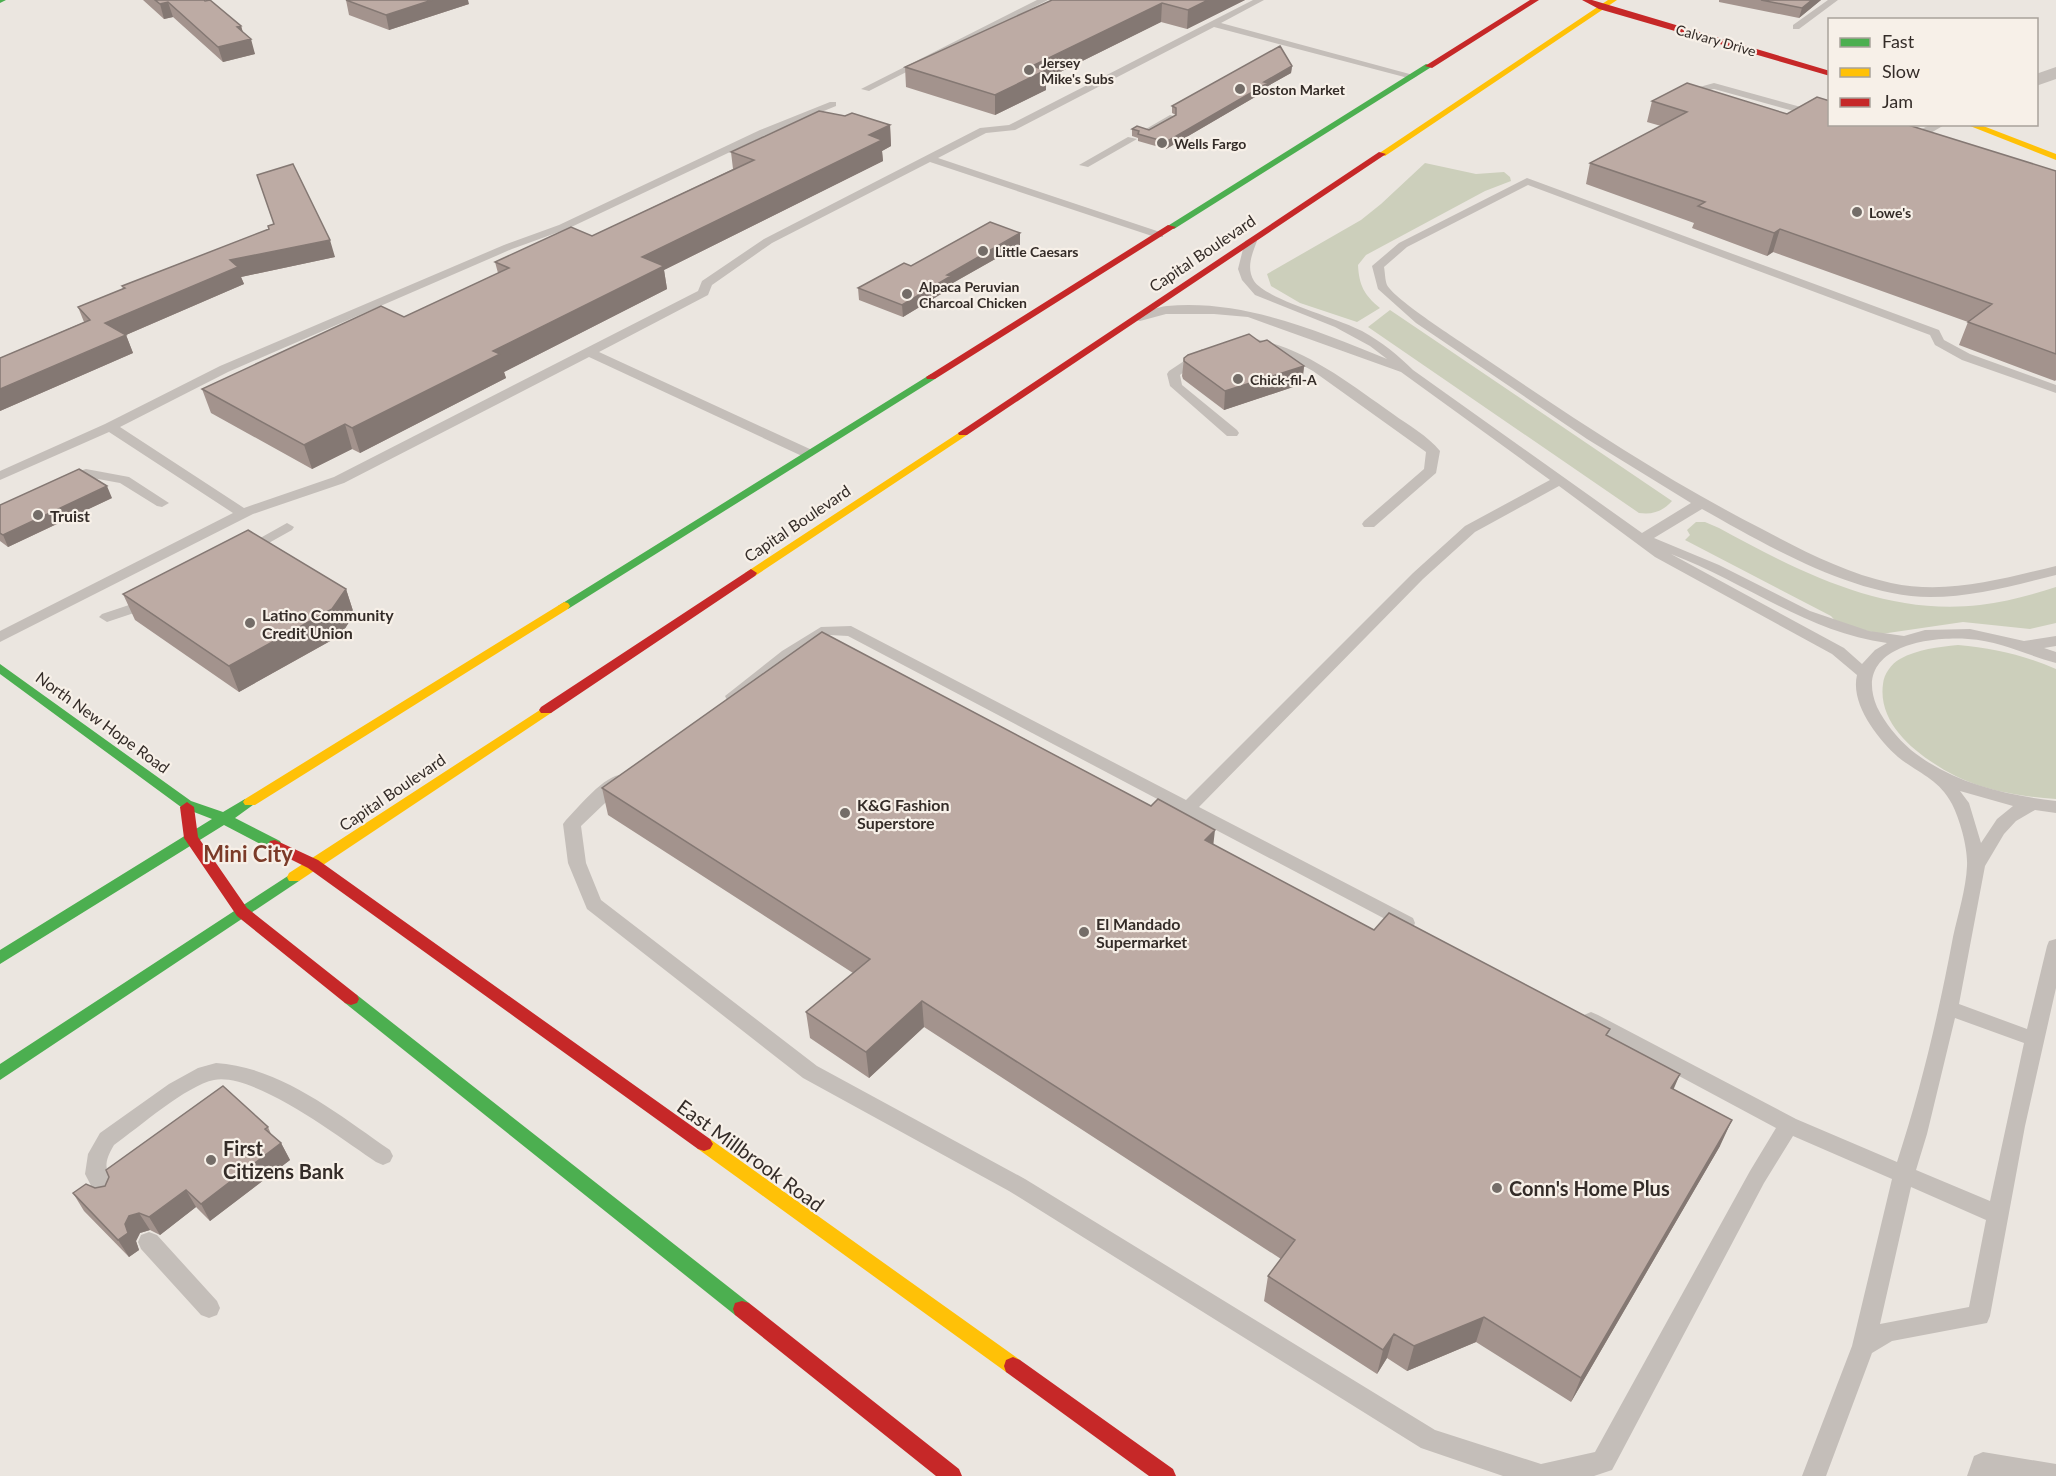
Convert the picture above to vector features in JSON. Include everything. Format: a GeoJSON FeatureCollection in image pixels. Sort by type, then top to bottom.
{"type":"FeatureCollection","features":[{"type":"Feature","properties":{"kind":"main road"},"geometry":{"type":"LineString","coordinates":[[0,958],[1535,0]]}},
{"type":"Feature","properties":{"kind":"main road","name":"Calvary Drive"},"geometry":{"type":"LineString","coordinates":[[1586,0],[1607,4],[1828,73]]}},
{"type":"Feature","properties":{"kind":"main road","name":"Capital Boulevard"},"geometry":{"type":"LineString","coordinates":[[0,1073],[1607,4]]}},
{"type":"Feature","properties":{"kind":"main road"},"geometry":{"type":"LineString","coordinates":[[1974,126],[2056,157]]}},
{"type":"Feature","properties":{"kind":"main road","name":"North New Hope Road"},"geometry":{"type":"LineString","coordinates":[[0,668],[186,804],[223,818],[313,864]]}},
{"type":"Feature","properties":{"kind":"main road"},"geometry":{"type":"LineString","coordinates":[[186,804],[191,838],[242,912],[952,1476]]}},
{"type":"Feature","properties":{"kind":"main road","name":"East Millbrook Road"},"geometry":{"type":"LineString","coordinates":[[313,864],[1166,1476]]}},
{"type":"Feature","properties":{"kind":"street"},"geometry":{"type":"LineString","coordinates":[[2038,81],[2056,72]]}},
{"type":"Feature","properties":{"kind":"lane"},"geometry":{"type":"LineString","coordinates":[[866,89],[1044,0]]}},
{"type":"Feature","properties":{"kind":"lane"},"geometry":{"type":"LineString","coordinates":[[0,637],[243,513],[339,480],[704,293],[706,283],[768,241],[984,130],[1011,128],[1260,0]]}},
{"type":"Feature","properties":{"kind":"lane"},"geometry":{"type":"LineString","coordinates":[[1796,27],[1834,0]]}},
{"type":"Feature","properties":{"kind":"lane"},"geometry":{"type":"LineString","coordinates":[[1213,24],[1412,76]]}},
{"type":"Feature","properties":{"kind":"lane"},"geometry":{"type":"LineString","coordinates":[[1690,91],[1714,86],[1828,117]]}},
{"type":"Feature","properties":{"kind":"lane"},"geometry":{"type":"LineString","coordinates":[[0,476],[110,427],[224,369],[508,247],[563,227],[764,132],[833,104]]}},
{"type":"Feature","properties":{"kind":"lane"},"geometry":{"type":"LineString","coordinates":[[1144,133],[1170,118]]}},
{"type":"Feature","properties":{"kind":"lane"},"geometry":{"type":"LineString","coordinates":[[1908,143],[1915,136],[1937,126]]}},
{"type":"Feature","properties":{"kind":"lane"},"geometry":{"type":"LineString","coordinates":[[1084,165],[1132,139]]}},
{"type":"Feature","properties":{"kind":"lane"},"geometry":{"type":"LineString","coordinates":[[928,158],[1159,235]]}},
{"type":"Feature","properties":{"kind":"lane"},"geometry":{"type":"LineString","coordinates":[[2056,389],[1966,357],[1939,342],[1935,333],[1527,182],[1403,245],[1378,266],[1382,287],[1420,320],[1546,406],[1681,493],[1831,567],[1860,579],[1913,591],[1963,590],[2056,570]]}},
{"type":"Feature","properties":{"kind":"lane"},"geometry":{"type":"LineString","coordinates":[[1251,241],[1243,262],[1243,271],[1250,285],[1259,293],[1362,334],[1395,357],[1409,373]]}},
{"type":"Feature","properties":{"kind":"lane"},"geometry":{"type":"LineString","coordinates":[[1133,319],[1166,310],[1214,310],[1250,314],[1359,352],[1409,373],[1670,560],[1838,651],[1865,674]]}},
{"type":"Feature","properties":{"kind":"lane"},"geometry":{"type":"LineString","coordinates":[[1242,344],[1258,343],[1280,348],[1305,360],[1433,451],[1431,470],[1369,524]]}},
{"type":"Feature","properties":{"kind":"lane"},"geometry":{"type":"LineString","coordinates":[[1218,348],[1192,359],[1173,374],[1176,386],[1232,433]]}},
{"type":"Feature","properties":{"kind":"lane"},"geometry":{"type":"LineString","coordinates":[[589,352],[807,453]]}},
{"type":"Feature","properties":{"kind":"lane"},"geometry":{"type":"LineString","coordinates":[[110,427],[243,513]]}},
{"type":"Feature","properties":{"kind":"lane"},"geometry":{"type":"LineString","coordinates":[[54,484],[86,472],[124,480],[162,503]]}},
{"type":"Feature","properties":{"kind":"lane"},"geometry":{"type":"LineString","coordinates":[[1188,808],[1418,576],[1470,529],[1559,481]]}},
{"type":"Feature","properties":{"kind":"lane"},"geometry":{"type":"LineString","coordinates":[[1642,539],[1701,503]]}},
{"type":"Feature","properties":{"kind":"lane"},"geometry":{"type":"LineString","coordinates":[[230,559],[287,527]]}},
{"type":"Feature","properties":{"kind":"lane"},"geometry":{"type":"LineString","coordinates":[[1642,539],[1676,549],[1737,582],[1842,630],[1877,639],[1905,640],[1929,635],[1961,634],[2032,646],[2056,641]]}},
{"type":"Feature","properties":{"kind":"lane"},"geometry":{"type":"LineString","coordinates":[[107,617],[161,597]]}},
{"type":"Feature","properties":{"kind":"lane"},"geometry":{"type":"LineString","coordinates":[[721,705],[788,654],[826,630],[851,631],[1427,934]]}},
{"type":"Feature","properties":{"kind":"lane"},"geometry":{"type":"LineString","coordinates":[[1905,640],[1879,654],[1871,662],[1865,674],[1864,696],[1878,725],[1900,749],[1939,775],[1979,792],[2031,805],[2056,807]]}},
{"type":"Feature","properties":{"kind":"lane"},"geometry":{"type":"LineString","coordinates":[[2021,645],[2056,658]]}},
{"type":"Feature","properties":{"kind":"lane"},"geometry":{"type":"LineString","coordinates":[[635,769],[609,787],[572,824],[577,863],[593,904],[681,974],[810,1072],[1017,1185],[1430,1440],[1541,1476],[1603,1462],[1757,1177],[1789,1125]]}},
{"type":"Feature","properties":{"kind":"lane"},"geometry":{"type":"LineString","coordinates":[[1939,775],[1960,803],[1971,837],[1976,865]]}},
{"type":"Feature","properties":{"kind":"lane"},"geometry":{"type":"LineString","coordinates":[[1814,1476],[1863,1346],[1904,1174],[1917,1134],[1948,1008],[1976,865],[1995,831],[2006,818],[2031,805]]}},
{"type":"Feature","properties":{"kind":"lane"},"geometry":{"type":"LineString","coordinates":[[1863,1346],[1888,1331],[1979,1316],[2034,1039],[2056,946]]}},
{"type":"Feature","properties":{"kind":"lane"},"geometry":{"type":"LineString","coordinates":[[1948,1008],[2034,1039]]}},
{"type":"Feature","properties":{"kind":"lane"},"geometry":{"type":"LineString","coordinates":[[1571,1010],[1789,1125],[1999,1215]]}},
{"type":"Feature","properties":{"kind":"lane"},"geometry":{"type":"LineString","coordinates":[[107,1194],[97,1182],[95,1168],[99,1151],[107,1139],[185,1085],[215,1071],[238,1072],[301,1102],[383,1156]]}},
{"type":"Feature","properties":{"kind":"lane"},"geometry":{"type":"LineString","coordinates":[[149,1242],[209,1308]]}},
{"type":"Feature","properties":{"kind":"lane"},"geometry":{"type":"LineString","coordinates":[[1979,1476],[1983,1464],[2056,1476]]}},
{"type":"Feature","properties":{"kind":"green space"},"geometry":{"type":"Polygon","coordinates":[[[1425,163],[1476,174],[1504,172],[1511,181],[1485,191],[1366,255],[1358,265],[1360,278],[1366,294],[1380,308],[1357,322],[1300,303],[1271,286],[1267,274],[1361,220],[1425,163]]]}},
{"type":"Feature","properties":{"kind":"green space"},"geometry":{"type":"Polygon","coordinates":[[[1390,310],[1672,501],[1657,512],[1639,513],[1368,327],[1390,310]]]}},
{"type":"Feature","properties":{"kind":"green space"},"geometry":{"type":"Polygon","coordinates":[[[1696,522],[1705,522],[1719,528],[1812,575],[1877,597],[1910,604],[1945,607],[1980,605],[2018,598],[2056,587],[2056,623],[2030,629],[1963,622],[1881,634],[1838,624],[1831,616],[1685,540],[1690,535],[1687,530],[1696,522]]]}},
{"type":"Feature","properties":{"kind":"green space"},"geometry":{"type":"Polygon","coordinates":[[[1958,645],[2008,653],[2056,669],[2056,799],[1995,790],[1951,774],[1916,751],[1891,721],[1885,709],[1883,697],[1884,680],[1891,666],[1914,653],[1958,645]]]}},
{"type":"Feature","properties":{"kind":"building"},"geometry":{"type":"Polygon","coordinates":[[[155,0],[210,0],[241,26],[237,27],[251,39],[218,47],[168,2],[160,4],[155,0]]]}},
{"type":"Feature","properties":{"kind":"building"},"geometry":{"type":"Polygon","coordinates":[[[346,0],[432,0],[386,15],[346,0]]]}},
{"type":"Feature","properties":{"kind":"building"},"geometry":{"type":"Polygon","coordinates":[[[1052,0],[1208,0],[1188,10],[1162,3],[1032,66],[1046,70],[995,95],[905,67],[1052,0]]]}},
{"type":"Feature","properties":{"kind":"building"},"geometry":{"type":"Polygon","coordinates":[[[1761,0],[1812,0],[1802,8],[1761,0]]]}},
{"type":"Feature","properties":{"kind":"building"},"geometry":{"type":"Polygon","coordinates":[[[1280,46],[1292,66],[1264,82],[1268,83],[1166,142],[1138,134],[1139,131],[1132,129],[1137,126],[1149,130],[1176,115],[1176,108],[1172,106],[1280,46]]]}},
{"type":"Feature","properties":{"kind":"building"},"geometry":{"type":"Polygon","coordinates":[[[1687,83],[1787,114],[1817,97],[1828,100],[1828,126],[1911,126],[2056,171],[2056,354],[1968,322],[1992,304],[1780,229],[1774,233],[1698,206],[1705,202],[1590,163],[1687,112],[1652,101],[1687,83]]]}},
{"type":"Feature","properties":{"kind":"building"},"geometry":{"type":"Polygon","coordinates":[[[819,111],[845,116],[852,113],[890,125],[869,135],[882,140],[642,257],[664,266],[493,351],[500,354],[352,428],[345,424],[304,445],[202,389],[381,306],[404,317],[509,268],[495,262],[571,227],[592,236],[754,160],[731,152],[819,111]]]}},
{"type":"Feature","properties":{"kind":"building"},"geometry":{"type":"Polygon","coordinates":[[[293,164],[330,240],[230,260],[238,267],[105,323],[126,335],[0,389],[0,358],[90,320],[78,307],[125,288],[122,286],[269,229],[268,226],[274,224],[257,175],[293,164]]]}},
{"type":"Feature","properties":{"kind":"building"},"geometry":{"type":"Polygon","coordinates":[[[990,222],[1020,233],[947,275],[951,276],[902,305],[858,288],[904,263],[911,266],[990,222]]]}},
{"type":"Feature","properties":{"kind":"building"},"geometry":{"type":"Polygon","coordinates":[[[1249,334],[1260,342],[1267,340],[1304,366],[1225,391],[1184,361],[1188,355],[1249,334]]]}},
{"type":"Feature","properties":{"kind":"building"},"geometry":{"type":"Polygon","coordinates":[[[79,469],[107,486],[3,535],[0,533],[0,505],[79,469]]]}},
{"type":"Feature","properties":{"kind":"building"},"geometry":{"type":"Polygon","coordinates":[[[248,530],[346,589],[332,609],[229,666],[123,594],[248,530]]]}},
{"type":"Feature","properties":{"kind":"building"},"geometry":{"type":"Polygon","coordinates":[[[822,632],[1151,806],[1158,799],[1215,830],[1205,840],[1374,930],[1389,913],[1610,1029],[1606,1035],[1680,1074],[1671,1088],[1732,1120],[1581,1378],[1484,1317],[1414,1346],[1394,1334],[1383,1350],[1268,1276],[1295,1240],[922,1001],[866,1052],[806,1012],[870,959],[602,788],[822,632]]]}},
{"type":"Feature","properties":{"kind":"building"},"geometry":{"type":"Polygon","coordinates":[[[223,1086],[268,1127],[265,1129],[281,1143],[201,1204],[186,1190],[149,1217],[139,1213],[129,1216],[125,1224],[128,1233],[118,1240],[73,1193],[86,1184],[95,1188],[105,1186],[109,1177],[106,1170],[223,1086]]]}},
{"type":"Feature","properties":{"kind":"traffic: fast"},"geometry":{"type":"LineString","coordinates":[[1171,227],[1429,66]]}},
{"type":"Feature","properties":{"kind":"traffic: fast"},"geometry":{"type":"LineString","coordinates":[[564,606],[931,377]]}},
{"type":"Feature","properties":{"kind":"traffic: fast"},"geometry":{"type":"LineString","coordinates":[[0,668],[186,804],[223,818],[275,845]]}},
{"type":"Feature","properties":{"kind":"traffic: fast"},"geometry":{"type":"LineString","coordinates":[[0,958],[250,802]]}},
{"type":"Feature","properties":{"kind":"traffic: fast"},"geometry":{"type":"LineString","coordinates":[[0,1073],[294,877]]}},
{"type":"Feature","properties":{"kind":"traffic: fast"},"geometry":{"type":"LineString","coordinates":[[351,999],[742,1309]]}},
{"type":"Feature","properties":{"kind":"traffic: slow"},"geometry":{"type":"LineString","coordinates":[[1382,154],[1613,0]]}},
{"type":"Feature","properties":{"kind":"traffic: slow"},"geometry":{"type":"LineString","coordinates":[[1974,126],[2056,157]]}},
{"type":"Feature","properties":{"kind":"traffic: slow"},"geometry":{"type":"LineString","coordinates":[[751,573],[963,433]]}},
{"type":"Feature","properties":{"kind":"traffic: slow"},"geometry":{"type":"LineString","coordinates":[[250,802],[564,606]]}},
{"type":"Feature","properties":{"kind":"traffic: slow"},"geometry":{"type":"LineString","coordinates":[[294,877],[546,710]]}},
{"type":"Feature","properties":{"kind":"traffic: slow"},"geometry":{"type":"LineString","coordinates":[[704,1144],[1013,1366]]}},
{"type":"Feature","properties":{"kind":"traffic: jam"},"geometry":{"type":"LineString","coordinates":[[1429,66],[1535,0]]}},
{"type":"Feature","properties":{"kind":"traffic: jam"},"geometry":{"type":"LineString","coordinates":[[1586,0],[1602,7],[1828,73]]}},
{"type":"Feature","properties":{"kind":"traffic: jam"},"geometry":{"type":"LineString","coordinates":[[963,433],[1382,154]]}},
{"type":"Feature","properties":{"kind":"traffic: jam"},"geometry":{"type":"LineString","coordinates":[[931,377],[1171,227]]}},
{"type":"Feature","properties":{"kind":"traffic: jam"},"geometry":{"type":"LineString","coordinates":[[546,710],[751,573]]}},
{"type":"Feature","properties":{"kind":"traffic: jam"},"geometry":{"type":"LineString","coordinates":[[187,807],[191,838],[242,912],[351,999]]}},
{"type":"Feature","properties":{"kind":"traffic: jam"},"geometry":{"type":"LineString","coordinates":[[275,845],[313,864],[704,1144]]}},
{"type":"Feature","properties":{"kind":"traffic: jam"},"geometry":{"type":"LineString","coordinates":[[742,1309],[952,1476]]}},
{"type":"Feature","properties":{"kind":"traffic: jam"},"geometry":{"type":"LineString","coordinates":[[1013,1366],[1166,1476]]}},
{"type":"Feature","properties":{"kind":"place","name":"Jersey Mike's Subs"},"geometry":{"type":"Point","coordinates":[1029,70]}},
{"type":"Feature","properties":{"kind":"place","name":"Boston Market"},"geometry":{"type":"Point","coordinates":[1240,89]}},
{"type":"Feature","properties":{"kind":"place","name":"Wells Fargo"},"geometry":{"type":"Point","coordinates":[1162,143]}},
{"type":"Feature","properties":{"kind":"place","name":"Lowe's"},"geometry":{"type":"Point","coordinates":[1857,212]}},
{"type":"Feature","properties":{"kind":"place","name":"Little Caesars"},"geometry":{"type":"Point","coordinates":[983,251]}},
{"type":"Feature","properties":{"kind":"place","name":"Alpaca Peruvian Charcoal Chicken"},"geometry":{"type":"Point","coordinates":[907,294]}},
{"type":"Feature","properties":{"kind":"place","name":"Chick-fil-A"},"geometry":{"type":"Point","coordinates":[1238,379]}},
{"type":"Feature","properties":{"kind":"place","name":"Truist"},"geometry":{"type":"Point","coordinates":[38,515]}},
{"type":"Feature","properties":{"kind":"place","name":"Latino Community Credit Union"},"geometry":{"type":"Point","coordinates":[250,623]}},
{"type":"Feature","properties":{"kind":"place","name":"K&G Fashion Superstore"},"geometry":{"type":"Point","coordinates":[845,813]}},
{"type":"Feature","properties":{"kind":"place","name":"El Mandado Supermarket"},"geometry":{"type":"Point","coordinates":[1084,932]}},
{"type":"Feature","properties":{"kind":"place","name":"First Citizens Bank"},"geometry":{"type":"Point","coordinates":[211,1160]}},
{"type":"Feature","properties":{"kind":"place","name":"Conn's Home Plus"},"geometry":{"type":"Point","coordinates":[1497,1188]}},
{"type":"Feature","properties":{"kind":"district","name":"Mini City"},"geometry":{"type":"Point","coordinates":[248,853]}}]}
